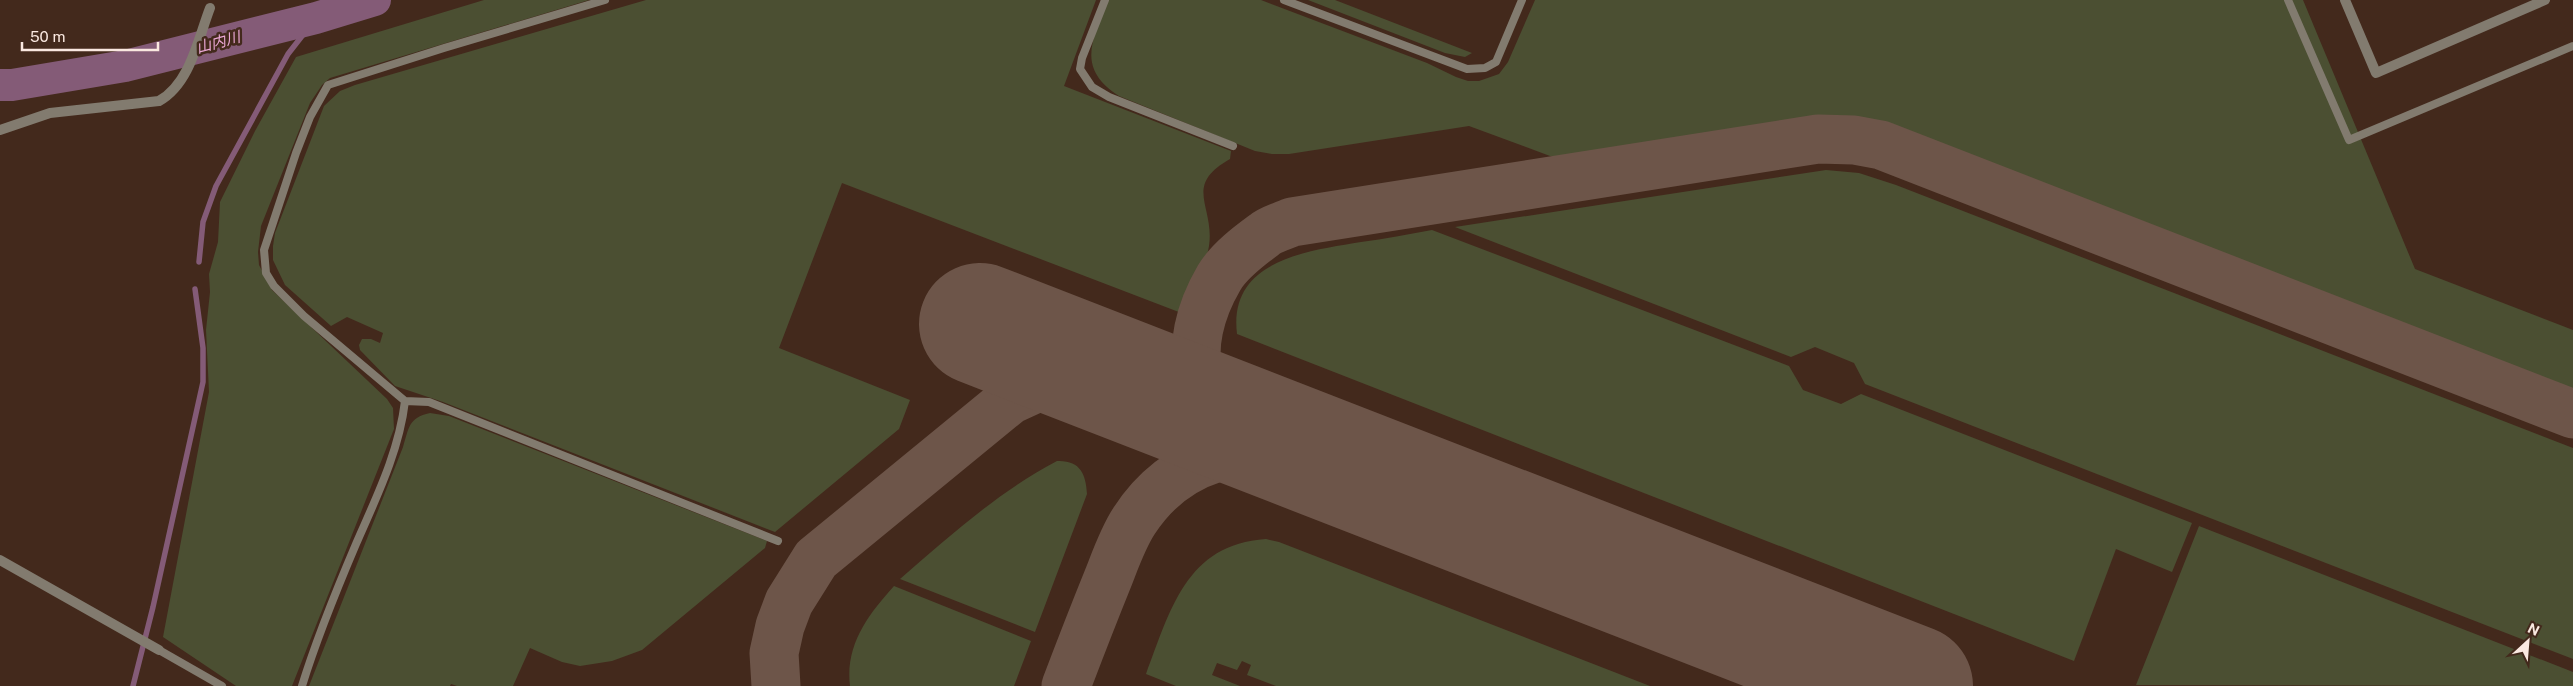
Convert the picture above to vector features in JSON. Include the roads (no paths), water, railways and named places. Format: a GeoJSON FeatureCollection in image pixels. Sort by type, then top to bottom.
{"type":"FeatureCollection","features":[{"type":"Feature","properties":{"kind":"street"},"geometry":{"type":"LineString","coordinates":[[2345,0],[2376,73],[2545,0]]}},
{"type":"Feature","properties":{"kind":"street"},"geometry":{"type":"LineString","coordinates":[[0,130],[50,113],[159,101],[170,95],[182,82],[210,8]]}},
{"type":"Feature","properties":{"kind":"street"},"geometry":{"type":"LineString","coordinates":[[0,560],[159,650]]}},
{"type":"Feature","properties":{"kind":"lane"},"geometry":{"type":"LineString","coordinates":[[605,0],[328,85],[310,117],[264,250],[266,273],[274,286],[304,316],[405,401],[429,402],[778,541]]}},
{"type":"Feature","properties":{"kind":"lane"},"geometry":{"type":"LineString","coordinates":[[1105,0],[1081,64],[1082,74],[1092,87],[1109,97],[1233,146]]}},
{"type":"Feature","properties":{"kind":"lane"},"geometry":{"type":"LineString","coordinates":[[1284,0],[1467,69],[1485,68],[1496,62],[1522,0]]}},
{"type":"Feature","properties":{"kind":"lane"},"geometry":{"type":"LineString","coordinates":[[2288,0],[2349,140],[2573,46]]}},
{"type":"Feature","properties":{"kind":"lane"},"geometry":{"type":"LineString","coordinates":[[302,686],[321,626],[388,471],[400,429],[405,401]]}},
{"type":"Feature","properties":{"kind":"lane"},"geometry":{"type":"LineString","coordinates":[[159,650],[222,686]]}},
{"type":"Feature","properties":{"kind":"waterway","name":"山内川"},"geometry":{"type":"LineString","coordinates":[[0,85],[12,85],[125,66],[316,18],[375,0]]}},
{"type":"Feature","properties":{"kind":"waterway"},"geometry":{"type":"LineString","coordinates":[[199,262],[203,222],[216,186],[288,54],[316,18]]}},
{"type":"Feature","properties":{"kind":"waterway"},"geometry":{"type":"LineString","coordinates":[[133,686],[153,607],[203,382],[203,348],[195,289]]}}]}
